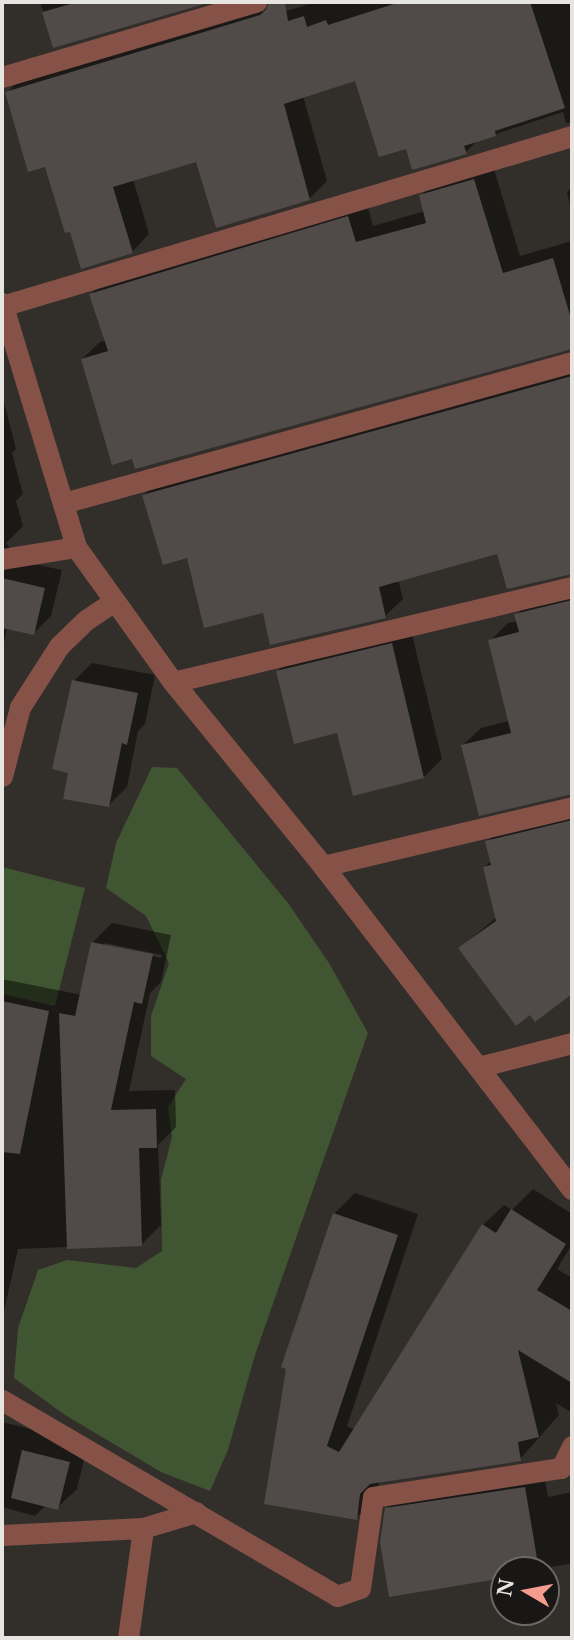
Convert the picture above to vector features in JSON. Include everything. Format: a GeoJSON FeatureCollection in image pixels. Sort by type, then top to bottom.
{"type":"FeatureCollection","features":[{"type":"Feature","properties":{"kind":"street"},"geometry":{"type":"LineString","coordinates":[[2,77],[256,2]]}},
{"type":"Feature","properties":{"kind":"street"},"geometry":{"type":"LineString","coordinates":[[572,136],[2,305],[76,547],[173,682],[323,866],[572,1189]]}},
{"type":"Feature","properties":{"kind":"street"},"geometry":{"type":"LineString","coordinates":[[63,503],[572,362]]}},
{"type":"Feature","properties":{"kind":"street"},"geometry":{"type":"LineString","coordinates":[[2,559],[76,547]]}},
{"type":"Feature","properties":{"kind":"street"},"geometry":{"type":"LineString","coordinates":[[173,682],[572,587]]}},
{"type":"Feature","properties":{"kind":"street"},"geometry":{"type":"LineString","coordinates":[[2,776],[20,707],[59,646],[86,620],[113,602]]}},
{"type":"Feature","properties":{"kind":"street"},"geometry":{"type":"LineString","coordinates":[[323,866],[572,807]]}},
{"type":"Feature","properties":{"kind":"street"},"geometry":{"type":"LineString","coordinates":[[478,1067],[572,1043]]}},
{"type":"Feature","properties":{"kind":"street"},"geometry":{"type":"LineString","coordinates":[[2,1399],[337,1596],[360,1588],[373,1497],[561,1468],[572,1446]]}},
{"type":"Feature","properties":{"kind":"street"},"geometry":{"type":"LineString","coordinates":[[2,1535],[143,1528],[196,1512]]}},
{"type":"Feature","properties":{"kind":"street"},"geometry":{"type":"LineString","coordinates":[[128,1638],[143,1528]]}},
{"type":"Feature","properties":{"kind":"green space"},"geometry":{"type":"Polygon","coordinates":[[[152,767],[177,768],[288,903],[329,963],[368,1033],[255,1355],[228,1450],[210,1491],[161,1472],[65,1415],[14,1378],[18,1328],[38,1270],[67,1260],[136,1268],[162,1251],[161,1180],[172,1137],[168,1107],[186,1079],[151,1056],[151,1016],[169,963],[146,916],[106,888],[116,843],[152,767]]]}},
{"type":"Feature","properties":{"kind":"green space"},"geometry":{"type":"Polygon","coordinates":[[[2,867],[85,888],[55,1006],[2,994],[2,867]]]}},
{"type":"Feature","properties":{"kind":"building"},"geometry":{"type":"Polygon","coordinates":[[[78,2],[211,2],[53,48],[42,12],[78,2]]]}},
{"type":"Feature","properties":{"kind":"building"},"geometry":{"type":"Polygon","coordinates":[[[269,2],[285,2],[288,21],[304,16],[307,27],[326,20],[328,25],[400,2],[530,2],[565,108],[495,131],[496,136],[464,146],[467,154],[412,170],[406,149],[379,157],[355,81],[284,104],[310,200],[216,228],[196,162],[113,187],[133,253],[81,269],[70,232],[65,233],[45,167],[28,172],[5,92],[260,15],[269,2]]]}},
{"type":"Feature","properties":{"kind":"building"},"geometry":{"type":"Polygon","coordinates":[[[474,179],[503,273],[553,258],[572,322],[572,349],[135,469],[132,459],[112,465],[81,359],[108,351],[89,294],[348,216],[356,242],[426,223],[419,195],[474,179]]]}},
{"type":"Feature","properties":{"kind":"building"},"geometry":{"type":"Polygon","coordinates":[[[572,376],[572,574],[507,589],[497,554],[379,587],[386,618],[270,645],[263,613],[204,628],[187,558],[163,565],[142,495],[572,376]]]}},
{"type":"Feature","properties":{"kind":"building"},"geometry":{"type":"Polygon","coordinates":[[[2,578],[45,588],[34,635],[2,628],[2,578]]]}},
{"type":"Feature","properties":{"kind":"building"},"geometry":{"type":"Polygon","coordinates":[[[572,600],[572,794],[479,816],[461,745],[511,733],[488,640],[519,632],[514,614],[572,600]]]}},
{"type":"Feature","properties":{"kind":"building"},"geometry":{"type":"Polygon","coordinates":[[[392,643],[424,778],[353,796],[337,733],[294,744],[276,671],[392,643]]]}},
{"type":"Feature","properties":{"kind":"building"},"geometry":{"type":"Polygon","coordinates":[[[72,680],[138,693],[127,745],[122,743],[109,807],[63,799],[68,773],[52,769],[72,680]]]}},
{"type":"Feature","properties":{"kind":"building"},"geometry":{"type":"Polygon","coordinates":[[[572,820],[572,994],[535,1022],[530,1015],[516,1026],[458,948],[496,921],[483,867],[491,865],[485,841],[572,820]]]}},
{"type":"Feature","properties":{"kind":"building"},"geometry":{"type":"Polygon","coordinates":[[[91,942],[153,954],[142,1004],[134,1002],[111,1110],[156,1109],[157,1148],[139,1148],[142,1246],[67,1249],[59,1013],[75,1016],[91,942]]]}},
{"type":"Feature","properties":{"kind":"building"},"geometry":{"type":"Polygon","coordinates":[[[2,1001],[49,1011],[20,1154],[2,1152],[2,1001]]]}},
{"type":"Feature","properties":{"kind":"building"},"geometry":{"type":"Polygon","coordinates":[[[511,1209],[566,1244],[537,1290],[572,1311],[572,1383],[518,1350],[539,1437],[518,1442],[521,1461],[370,1484],[360,1494],[357,1520],[264,1504],[286,1369],[281,1367],[333,1213],[398,1235],[327,1446],[339,1452],[482,1224],[496,1233],[511,1209]]]}},
{"type":"Feature","properties":{"kind":"building"},"geometry":{"type":"Polygon","coordinates":[[[22,1450],[70,1462],[58,1510],[11,1498],[22,1450]]]}},
{"type":"Feature","properties":{"kind":"building"},"geometry":{"type":"Polygon","coordinates":[[[525,1487],[537,1556],[490,1556],[490,1580],[389,1597],[380,1542],[385,1508],[525,1487]]]}}]}
